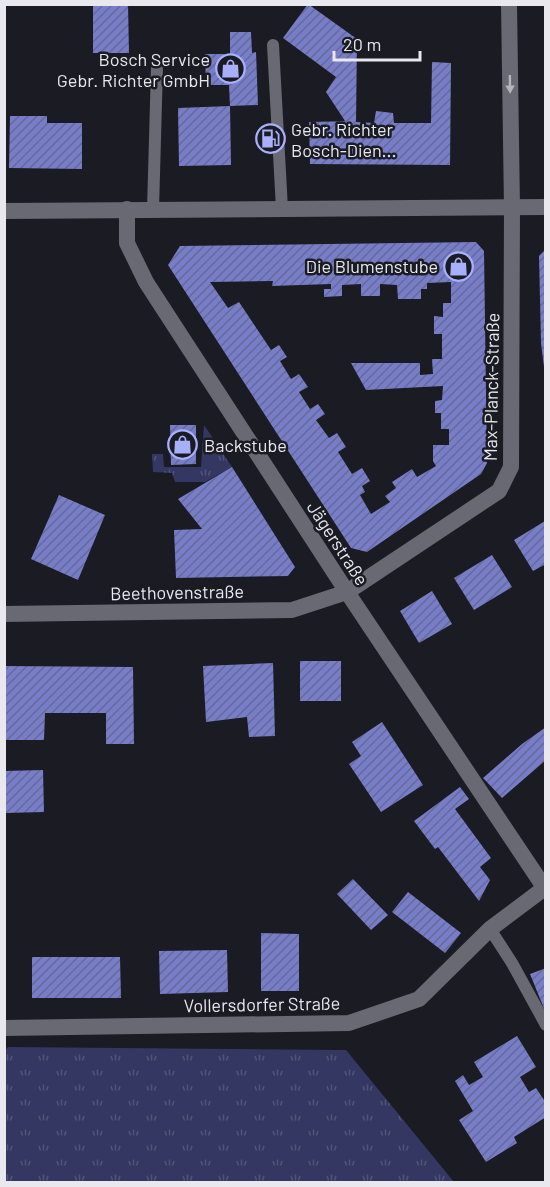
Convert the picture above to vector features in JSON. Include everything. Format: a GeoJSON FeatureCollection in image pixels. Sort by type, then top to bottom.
{"type":"FeatureCollection","features":[{"type":"Feature","properties":{"kind":"street","name":"Max-Planck-Straße"},"geometry":{"type":"LineString","coordinates":[[347,592],[499,491],[511,467],[512,208],[508,4]]}},
{"type":"Feature","properties":{"kind":"street"},"geometry":{"type":"LineString","coordinates":[[4,211],[546,207]]}},
{"type":"Feature","properties":{"kind":"street","name":"Jägerstraße"},"geometry":{"type":"LineString","coordinates":[[127,209],[127,243],[146,282],[347,592],[545,887]]}},
{"type":"Feature","properties":{"kind":"street","name":"Beethovenstraße"},"geometry":{"type":"LineString","coordinates":[[4,614],[292,610],[347,592]]}},
{"type":"Feature","properties":{"kind":"street","name":"Vollersdorfer Straße"},"geometry":{"type":"LineString","coordinates":[[4,1028],[350,1023],[419,999],[489,929],[545,887]]}},
{"type":"Feature","properties":{"kind":"lane"},"geometry":{"type":"LineString","coordinates":[[273,45],[282,210]]}},
{"type":"Feature","properties":{"kind":"lane"},"geometry":{"type":"LineString","coordinates":[[153,210],[157,67]]}},
{"type":"Feature","properties":{"kind":"lane"},"geometry":{"type":"LineString","coordinates":[[489,929],[512,963],[546,1025]]}},
{"type":"Feature","properties":{"kind":"green space"},"geometry":{"type":"Polygon","coordinates":[[[204,425],[232,467],[205,482],[175,482],[172,473],[153,472],[152,454],[163,454],[164,467],[201,467],[204,425]]]}},
{"type":"Feature","properties":{"kind":"green space"},"geometry":{"type":"Polygon","coordinates":[[[8,1047],[346,1050],[454,1182],[5,1182],[4,1052],[8,1047]]]}},
{"type":"Feature","properties":{"kind":"building"},"geometry":{"type":"Polygon","coordinates":[[[93,4],[128,4],[129,53],[93,53],[93,4]]]}},
{"type":"Feature","properties":{"kind":"building"},"geometry":{"type":"Polygon","coordinates":[[[308,4],[357,39],[356,122],[374,123],[376,111],[393,113],[394,123],[431,123],[432,62],[451,63],[450,165],[310,164],[309,122],[354,121],[345,121],[326,92],[336,77],[283,38],[308,4]]]}},
{"type":"Feature","properties":{"kind":"building","name":"Bosch Service Gebr. Richter GmbH"},"geometry":{"type":"Polygon","coordinates":[[[230,32],[251,32],[252,53],[256,52],[258,105],[230,106],[229,85],[206,85],[205,54],[230,54],[230,32]]]}},
{"type":"Feature","properties":{"kind":"building"},"geometry":{"type":"Polygon","coordinates":[[[230,106],[231,165],[179,166],[178,108],[230,106]]]}},
{"type":"Feature","properties":{"kind":"building"},"geometry":{"type":"Polygon","coordinates":[[[10,116],[47,116],[47,123],[82,123],[82,169],[9,168],[10,116]]]}},
{"type":"Feature","properties":{"kind":"building"},"geometry":{"type":"Polygon","coordinates":[[[476,242],[484,251],[487,463],[481,474],[367,552],[351,548],[168,265],[180,246],[476,242]],[[273,281],[210,282],[228,308],[239,302],[271,350],[279,345],[287,357],[280,361],[291,379],[299,374],[308,387],[299,392],[310,409],[318,404],[325,414],[316,420],[329,438],[337,433],[346,447],[338,452],[352,474],[362,468],[370,481],[362,486],[365,492],[360,495],[371,514],[390,502],[385,496],[396,488],[392,482],[412,469],[417,477],[436,466],[433,461],[433,445],[449,445],[449,429],[441,429],[441,413],[435,413],[435,401],[442,400],[443,386],[366,390],[351,363],[420,363],[420,375],[433,374],[432,359],[442,359],[442,334],[434,334],[434,316],[443,317],[443,303],[451,303],[451,282],[427,283],[427,289],[421,289],[421,299],[398,299],[397,285],[380,284],[380,296],[361,296],[361,284],[342,285],[342,296],[324,297],[324,289],[331,289],[331,284],[272,286],[273,281]]]}},
{"type":"Feature","properties":{"kind":"building"},"geometry":{"type":"Polygon","coordinates":[[[546,249],[546,367],[544,367],[541,343],[539,256],[546,249]]]}},
{"type":"Feature","properties":{"kind":"building","name":"Backstube"},"geometry":{"type":"Polygon","coordinates":[[[170,425],[196,425],[196,464],[171,465],[170,425]]]}},
{"type":"Feature","properties":{"kind":"building"},"geometry":{"type":"Polygon","coordinates":[[[232,467],[295,567],[288,576],[176,578],[174,530],[202,529],[178,499],[232,467]]]}},
{"type":"Feature","properties":{"kind":"building"},"geometry":{"type":"Polygon","coordinates":[[[59,495],[105,515],[78,580],[31,559],[59,495]]]}},
{"type":"Feature","properties":{"kind":"building"},"geometry":{"type":"Polygon","coordinates":[[[545,521],[546,564],[533,571],[514,540],[545,521]]]}},
{"type":"Feature","properties":{"kind":"building"},"geometry":{"type":"Polygon","coordinates":[[[492,555],[512,587],[474,610],[454,578],[492,555]]]}},
{"type":"Feature","properties":{"kind":"building"},"geometry":{"type":"Polygon","coordinates":[[[432,591],[452,624],[419,643],[400,611],[432,591]]]}},
{"type":"Feature","properties":{"kind":"building"},"geometry":{"type":"Polygon","coordinates":[[[300,661],[341,661],[341,701],[300,701],[300,661]]]}},
{"type":"Feature","properties":{"kind":"building"},"geometry":{"type":"Polygon","coordinates":[[[273,663],[275,736],[249,737],[247,717],[206,722],[203,666],[273,663]]]}},
{"type":"Feature","properties":{"kind":"building"},"geometry":{"type":"Polygon","coordinates":[[[4,666],[133,667],[134,744],[106,744],[106,713],[45,713],[44,740],[4,740],[4,666]]]}},
{"type":"Feature","properties":{"kind":"building"},"geometry":{"type":"Polygon","coordinates":[[[382,722],[423,785],[381,812],[349,764],[361,756],[352,742],[382,722]]]}},
{"type":"Feature","properties":{"kind":"building"},"geometry":{"type":"Polygon","coordinates":[[[546,727],[546,760],[502,798],[483,778],[522,744],[546,727]]]}},
{"type":"Feature","properties":{"kind":"building"},"geometry":{"type":"Polygon","coordinates":[[[43,770],[44,812],[5,813],[4,771],[43,770]]]}},
{"type":"Feature","properties":{"kind":"building"},"geometry":{"type":"Polygon","coordinates":[[[460,787],[469,799],[455,809],[491,858],[480,867],[490,880],[479,901],[438,847],[435,849],[414,821],[460,787]]]}},
{"type":"Feature","properties":{"kind":"building"},"geometry":{"type":"Polygon","coordinates":[[[353,879],[388,915],[371,930],[337,894],[353,879]]]}},
{"type":"Feature","properties":{"kind":"building"},"geometry":{"type":"Polygon","coordinates":[[[408,892],[461,933],[445,953],[392,912],[408,892]]]}},
{"type":"Feature","properties":{"kind":"building"},"geometry":{"type":"Polygon","coordinates":[[[261,933],[299,934],[299,991],[261,991],[261,933]]]}},
{"type":"Feature","properties":{"kind":"building"},"geometry":{"type":"Polygon","coordinates":[[[227,950],[228,992],[160,994],[159,951],[227,950]]]}},
{"type":"Feature","properties":{"kind":"building"},"geometry":{"type":"Polygon","coordinates":[[[32,957],[120,957],[121,998],[32,998],[32,957]]]}},
{"type":"Feature","properties":{"kind":"building"},"geometry":{"type":"Polygon","coordinates":[[[546,968],[546,1011],[545,1011],[530,974],[546,968]]]}},
{"type":"Feature","properties":{"kind":"building"},"geometry":{"type":"Polygon","coordinates":[[[517,1036],[536,1067],[520,1077],[529,1092],[536,1088],[546,1103],[546,1117],[514,1137],[517,1143],[486,1162],[459,1120],[473,1111],[455,1081],[463,1075],[469,1085],[483,1077],[474,1062],[517,1036]]]}},
{"type":"Feature","properties":{"kind":"place","name":"Bosch Service Gebr. Richter GmbH"},"geometry":{"type":"Point","coordinates":[231,69]}},
{"type":"Feature","properties":{"kind":"place","name":"Gebr. Richter Bosch-Dien..."},"geometry":{"type":"Point","coordinates":[270,139]}},
{"type":"Feature","properties":{"kind":"place","name":"Die Blumenstube"},"geometry":{"type":"Point","coordinates":[459,266]}},
{"type":"Feature","properties":{"kind":"place","name":"Backstube"},"geometry":{"type":"Point","coordinates":[183,445]}}]}
